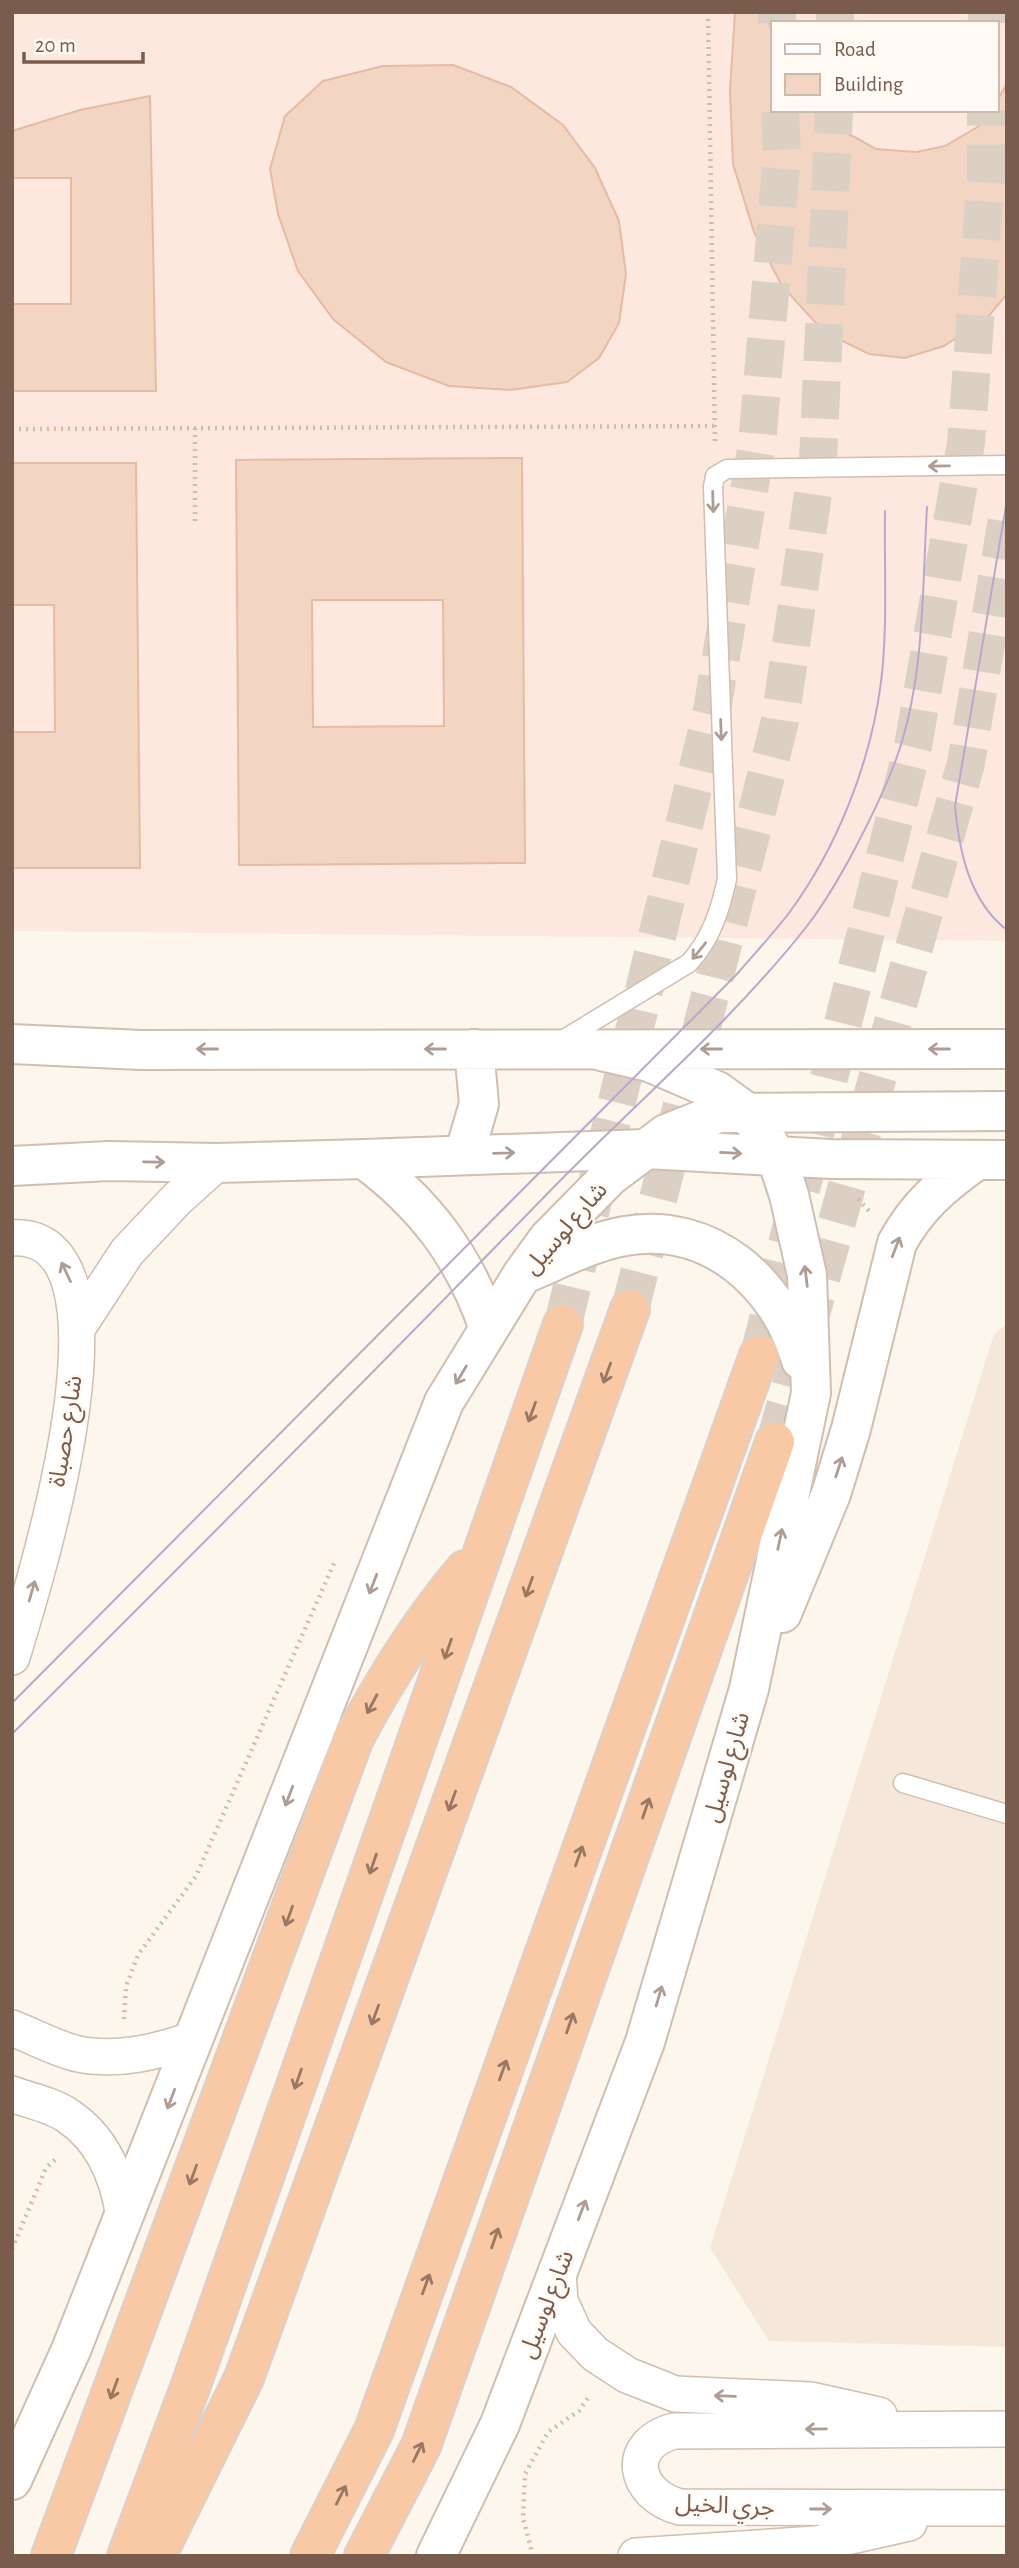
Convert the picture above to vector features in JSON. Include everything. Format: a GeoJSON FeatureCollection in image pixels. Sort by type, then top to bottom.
{"type":"FeatureCollection","features":[{"type":"Feature","properties":{"kind":"highway"},"geometry":{"type":"LineString","coordinates":[[156,2556],[244,2378],[630,1309]]}},
{"type":"Feature","properties":{"kind":"highway"},"geometry":{"type":"LineString","coordinates":[[127,2556],[191,2385],[563,1324]]}},
{"type":"Feature","properties":{"kind":"highway"},"geometry":{"type":"LineString","coordinates":[[310,2556],[374,2430],[759,1354]]}},
{"type":"Feature","properties":{"kind":"highway"},"geometry":{"type":"LineString","coordinates":[[364,2556],[421,2446],[775,1442]]}},
{"type":"Feature","properties":{"kind":"highway"},"geometry":{"type":"LineString","coordinates":[[51,2556],[354,1738],[412,1640],[482,1549]]}},
{"type":"Feature","properties":{"kind":"street"},"geometry":{"type":"LineString","coordinates":[[12,1044],[142,1049]]}},
{"type":"Feature","properties":{"kind":"street"},"geometry":{"type":"LineString","coordinates":[[12,1052],[142,1049],[1007,1049]]}},
{"type":"Feature","properties":{"kind":"street"},"geometry":{"type":"LineString","coordinates":[[464,1155],[479,1104],[474,1049]]}},
{"type":"Feature","properties":{"kind":"street","name":"شارع لوسيل"},"geometry":{"type":"LineString","coordinates":[[436,2556],[500,2424],[645,2042],[749,1689],[811,1393],[807,1275],[789,1195],[776,1156],[763,1133],[746,1112],[717,1091],[649,1062],[597,1049]]}},
{"type":"Feature","properties":{"kind":"street","name":"شارع لوسيل"},"geometry":{"type":"LineString","coordinates":[[12,2480],[71,2350],[444,1402],[522,1275],[578,1206],[646,1149],[690,1122],[719,1113],[746,1112],[1007,1111]]}},
{"type":"Feature","properties":{"kind":"street"},"geometry":{"type":"LineString","coordinates":[[12,1156],[217,1163],[646,1149],[776,1156],[992,1160]]}},
{"type":"Feature","properties":{"kind":"street"},"geometry":{"type":"LineString","coordinates":[[365,1159],[391,1179],[438,1227],[468,1276],[489,1329]]}},
{"type":"Feature","properties":{"kind":"street"},"geometry":{"type":"LineString","coordinates":[[749,1689],[831,1494],[851,1429],[897,1242],[909,1220],[926,1199],[992,1160]]}},
{"type":"Feature","properties":{"kind":"street"},"geometry":{"type":"LineString","coordinates":[[12,1166],[109,1161]]}},
{"type":"Feature","properties":{"kind":"street"},"geometry":{"type":"LineString","coordinates":[[78,1327],[127,1252],[177,1199],[217,1163]]}},
{"type":"Feature","properties":{"kind":"street"},"geometry":{"type":"LineString","coordinates":[[522,1275],[577,1252],[626,1236],[677,1236],[726,1254],[765,1287],[793,1331],[811,1393]]}},
{"type":"Feature","properties":{"kind":"street","name":"شارع حصباة"},"geometry":{"type":"LineString","coordinates":[[12,1238],[25,1237],[50,1247],[68,1272],[78,1327],[77,1359],[67,1435],[44,1551],[12,1657]]}},
{"type":"Feature","properties":{"kind":"street"},"geometry":{"type":"LineString","coordinates":[[12,2028],[77,2054],[122,2056],[166,2049],[194,2039]]}},
{"type":"Feature","properties":{"kind":"street"},"geometry":{"type":"LineString","coordinates":[[12,2094],[66,2114],[86,2131],[114,2172],[124,2217]]}},
{"type":"Feature","properties":{"kind":"street"},"geometry":{"type":"LineString","coordinates":[[558,2273],[560,2301],[575,2332],[595,2354],[627,2375],[675,2394],[811,2400],[937,2428]]}},
{"type":"Feature","properties":{"kind":"street","name":"جري الخيل"},"geometry":{"type":"LineString","coordinates":[[1007,2429],[674,2431],[659,2435],[649,2442],[644,2450],[641,2471],[649,2491],[667,2504],[680,2507],[1007,2508]]}},
{"type":"Feature","properties":{"kind":"street"},"geometry":{"type":"LineString","coordinates":[[636,2556],[816,2544],[970,2509]]}},
{"type":"Feature","properties":{"kind":"lane"},"geometry":{"type":"LineString","coordinates":[[548,1049],[689,963],[705,946],[722,902],[727,879],[713,486],[716,476],[727,469],[1007,465]]}},
{"type":"Feature","properties":{"kind":"lane"},"geometry":{"type":"LineString","coordinates":[[903,1783],[1007,1814]]}},
{"type":"Feature","properties":{"kind":"path"},"geometry":{"type":"LineString","coordinates":[[708,12],[716,476]]}},
{"type":"Feature","properties":{"kind":"path"},"geometry":{"type":"LineString","coordinates":[[12,429],[715,426]]}},
{"type":"Feature","properties":{"kind":"path"},"geometry":{"type":"LineString","coordinates":[[195,428],[195,525]]}},
{"type":"Feature","properties":{"kind":"path"},"geometry":{"type":"LineString","coordinates":[[122,2056],[126,1986],[138,1955],[154,1929],[196,1876],[341,1548]]}},
{"type":"Feature","properties":{"kind":"path"},"geometry":{"type":"LineString","coordinates":[[12,2249],[46,2168],[86,2131]]}},
{"type":"Feature","properties":{"kind":"path"},"geometry":{"type":"LineString","coordinates":[[533,2556],[523,2518],[525,2473],[548,2432],[579,2411],[611,2364]]}},
{"type":"Feature","properties":{"kind":"shaded area"},"geometry":{"type":"Polygon","coordinates":[[[12,12],[1007,12],[1007,941],[12,931],[12,12]]]}},
{"type":"Feature","properties":{"kind":"shaded area"},"geometry":{"type":"Polygon","coordinates":[[[1007,1324],[1007,2347],[769,2341],[710,2248],[994,1334],[1007,1324]]]}},
{"type":"Feature","properties":{"kind":"building"},"geometry":{"type":"Polygon","coordinates":[[[735,12],[766,12],[771,29],[771,112],[824,112],[836,127],[876,149],[916,152],[945,146],[979,126],[990,112],[998,112],[998,99],[1007,83],[1007,294],[988,317],[944,346],[905,358],[869,354],[824,332],[782,286],[754,232],[733,164],[730,90],[735,12]]]}},
{"type":"Feature","properties":{"kind":"building"},"geometry":{"type":"Polygon","coordinates":[[[453,65],[511,87],[563,125],[595,168],[619,221],[626,274],[619,323],[599,358],[567,382],[510,390],[449,386],[386,362],[333,319],[298,271],[278,214],[270,169],[285,116],[323,81],[383,66],[453,65]]]}},
{"type":"Feature","properties":{"kind":"building"},"geometry":{"type":"Polygon","coordinates":[[[150,96],[156,391],[12,391],[12,304],[71,304],[71,178],[12,178],[12,131],[80,110],[150,96]]]}},
{"type":"Feature","properties":{"kind":"building"},"geometry":{"type":"Polygon","coordinates":[[[522,458],[525,863],[239,865],[236,460],[522,458]],[[312,600],[313,727],[444,726],[443,600],[312,600]]]}},
{"type":"Feature","properties":{"kind":"building"},"geometry":{"type":"Polygon","coordinates":[[[12,463],[136,463],[140,868],[12,868],[12,732],[55,732],[54,605],[12,605],[12,463]]]}},
{"type":"Feature","properties":{"kind":"tunnel"},"geometry":{"type":"LineString","coordinates":[[777,12],[777,21]]}},
{"type":"Feature","properties":{"kind":"tunnel"},"geometry":{"type":"LineString","coordinates":[[835,12],[835,21]]}},
{"type":"Feature","properties":{"kind":"tunnel"},"geometry":{"type":"LineString","coordinates":[[987,12],[987,21]]}},
{"type":"Feature","properties":{"kind":"tunnel"},"geometry":{"type":"LineString","coordinates":[[563,1324],[712,710],[757,444],[782,155],[780,112]]}},
{"type":"Feature","properties":{"kind":"tunnel"},"geometry":{"type":"LineString","coordinates":[[630,1309],[780,721],[818,459],[834,112]]}},
{"type":"Feature","properties":{"kind":"tunnel"},"geometry":{"type":"LineString","coordinates":[[759,1355],[913,746],[966,443],[986,176],[986,112]]}},
{"type":"Feature","properties":{"kind":"tunnel"},"geometry":{"type":"LineString","coordinates":[[775,1442],[966,763],[1007,519]]}},
{"type":"Feature","properties":{"kind":"tram line"},"geometry":{"type":"LineString","coordinates":[[1006,506],[955,806],[959,840],[968,874],[983,905],[1007,930]]}},
{"type":"Feature","properties":{"kind":"tram line"},"geometry":{"type":"LineString","coordinates":[[12,1734],[581,1160],[714,1030],[778,962],[819,910],[877,805],[904,734],[917,670],[927,507]]}},
{"type":"Feature","properties":{"kind":"tram line"},"geometry":{"type":"LineString","coordinates":[[12,1703],[737,974],[789,913],[837,832],[869,743],[883,661],[885,511]]}}]}
